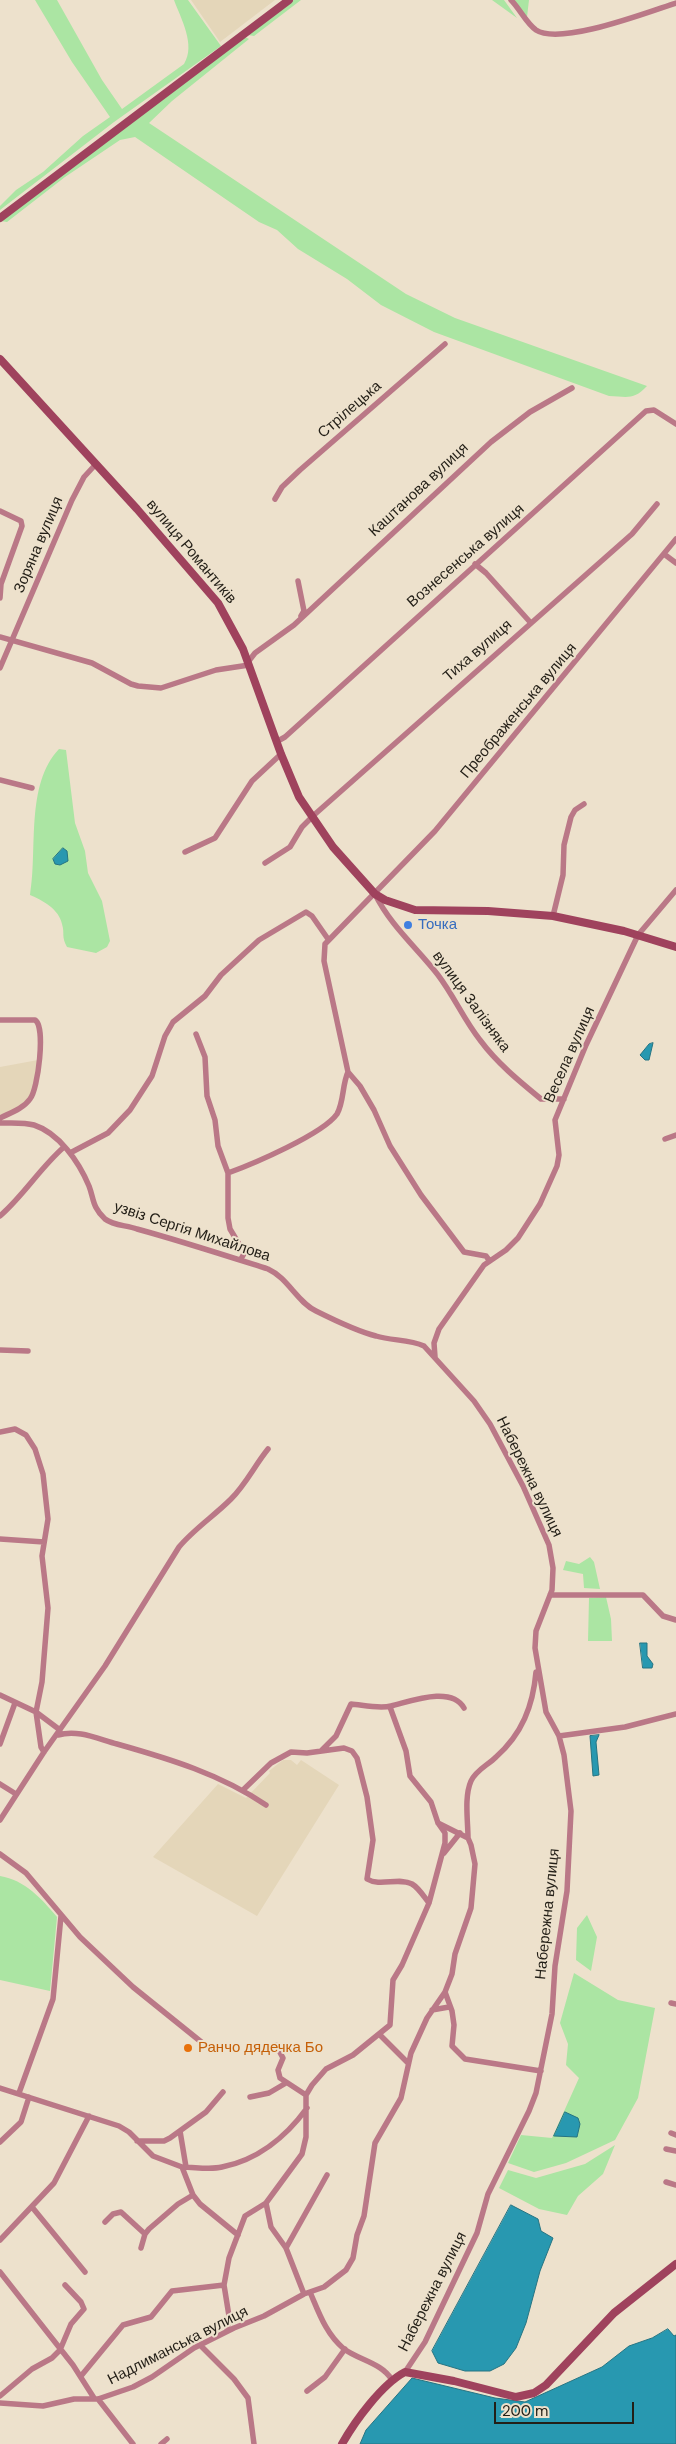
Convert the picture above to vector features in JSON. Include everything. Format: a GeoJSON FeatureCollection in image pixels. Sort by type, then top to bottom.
{"type":"FeatureCollection","features":[{"type":"Feature","properties":{"kind":"street"},"geometry":{"type":"LineString","coordinates":[[0,218],[289,0]]}},
{"type":"Feature","properties":{"kind":"street"},"geometry":{"type":"LineString","coordinates":[[511,0],[537,30],[554,34],[593,28],[676,3]]}},
{"type":"Feature","properties":{"kind":"street","name":"Стрілецька"},"geometry":{"type":"LineString","coordinates":[[275,499],[282,487],[300,470],[445,344]]}},
{"type":"Feature","properties":{"kind":"street","name":"вулиця Романтиків"},"geometry":{"type":"LineString","coordinates":[[0,359],[218,602],[248,663],[276,742],[299,797],[314,815],[333,847],[375,894]]}},
{"type":"Feature","properties":{"kind":"street","name":"Каштанова вулиця"},"geometry":{"type":"LineString","coordinates":[[248,663],[255,653],[294,625],[491,442],[530,412],[572,388]]}},
{"type":"Feature","properties":{"kind":"street","name":"Вознесенська вулиця"},"geometry":{"type":"LineString","coordinates":[[276,742],[285,737],[646,411],[654,410],[676,424]]}},
{"type":"Feature","properties":{"kind":"street","name":"Зоряна вулиця"},"geometry":{"type":"LineString","coordinates":[[0,668],[10,641],[42,574],[72,500],[84,477],[96,464]]}},
{"type":"Feature","properties":{"kind":"street","name":"Тиха вулиця"},"geometry":{"type":"LineString","coordinates":[[265,863],[290,846],[302,827],[314,815],[530,622],[632,534],[657,504]]}},
{"type":"Feature","properties":{"kind":"street"},"geometry":{"type":"LineString","coordinates":[[0,511],[22,521],[22,526],[1,584],[0,598]]}},
{"type":"Feature","properties":{"kind":"street","name":"Преображенська вулиця"},"geometry":{"type":"LineString","coordinates":[[328,939],[375,894],[435,831],[676,539]]}},
{"type":"Feature","properties":{"kind":"street"},"geometry":{"type":"LineString","coordinates":[[664,554],[676,563]]}},
{"type":"Feature","properties":{"kind":"street"},"geometry":{"type":"LineString","coordinates":[[475,564],[486,573],[530,622]]}},
{"type":"Feature","properties":{"kind":"street"},"geometry":{"type":"LineString","coordinates":[[298,581],[304,611],[300,618]]}},
{"type":"Feature","properties":{"kind":"street"},"geometry":{"type":"LineString","coordinates":[[0,637],[66,654],[92,663],[138,686],[161,688],[216,670],[248,663]]}},
{"type":"Feature","properties":{"kind":"street"},"geometry":{"type":"LineString","coordinates":[[185,852],[215,838],[252,781],[281,754]]}},
{"type":"Feature","properties":{"kind":"street"},"geometry":{"type":"LineString","coordinates":[[0,780],[32,788]]}},
{"type":"Feature","properties":{"kind":"street"},"geometry":{"type":"LineString","coordinates":[[553,916],[563,875],[564,845],[571,816],[574,810],[584,804]]}},
{"type":"Feature","properties":{"kind":"street","name":"Весела вулиця"},"geometry":{"type":"LineString","coordinates":[[434,1343],[439,1329],[489,1260],[506,1250],[518,1238],[540,1204],[557,1166],[559,1147],[555,1120],[586,1045],[638,934],[676,890]]}},
{"type":"Feature","properties":{"kind":"street"},"geometry":{"type":"LineString","coordinates":[[375,894],[385,900],[415,910],[488,911],[553,916],[638,934],[676,947]]}},
{"type":"Feature","properties":{"kind":"street","name":"вулиця Залізняка"},"geometry":{"type":"LineString","coordinates":[[375,894],[395,926],[440,977],[479,1040],[494,1058],[541,1099],[564,1099]]}},
{"type":"Feature","properties":{"kind":"street"},"geometry":{"type":"LineString","coordinates":[[70,1153],[108,1133],[130,1110],[152,1076],[165,1036],[173,1022],[205,996],[221,975],[259,940],[276,932],[300,914],[306,912],[312,916],[328,939],[324,951],[324,961],[348,1072],[337,1115],[320,1129],[293,1144],[228,1174]]}},
{"type":"Feature","properties":{"kind":"street"},"geometry":{"type":"LineString","coordinates":[[0,1020],[38,1021],[39,1072],[35,1080],[33,1095],[24,1106],[0,1118]]}},
{"type":"Feature","properties":{"kind":"street"},"geometry":{"type":"LineString","coordinates":[[196,1034],[204,1057],[206,1096],[215,1120],[218,1146],[228,1174],[228,1218],[234,1237],[246,1250],[242,1259]]}},
{"type":"Feature","properties":{"kind":"street"},"geometry":{"type":"LineString","coordinates":[[348,1072],[360,1086],[374,1110],[390,1146],[420,1195],[464,1252],[486,1256],[489,1260]]}},
{"type":"Feature","properties":{"kind":"street","name":"узвіз Сергія Михайлова"},"geometry":{"type":"LineString","coordinates":[[0,1123],[34,1125],[54,1137],[70,1153],[90,1187],[92,1202],[105,1219],[112,1223],[242,1259],[276,1273],[316,1312],[366,1333],[386,1339],[415,1342],[424,1346]]}},
{"type":"Feature","properties":{"kind":"street"},"geometry":{"type":"LineString","coordinates":[[665,1139],[676,1135]]}},
{"type":"Feature","properties":{"kind":"street"},"geometry":{"type":"LineString","coordinates":[[0,1216],[16,1201],[47,1163],[64,1147]]}},
{"type":"Feature","properties":{"kind":"street"},"geometry":{"type":"LineString","coordinates":[[424,1346],[434,1343],[436,1359]]}},
{"type":"Feature","properties":{"kind":"street","name":"Набережна вулиця"},"geometry":{"type":"LineString","coordinates":[[405,2372],[424,2342],[477,2233],[488,2194],[529,2111],[541,2071],[552,2014],[554,1970],[567,1890],[571,1806],[564,1755],[559,1736],[546,1712],[535,1648],[536,1631],[550,1595],[552,1556],[523,1486],[480,1409],[424,1346]]}},
{"type":"Feature","properties":{"kind":"street"},"geometry":{"type":"LineString","coordinates":[[0,1350],[28,1351]]}},
{"type":"Feature","properties":{"kind":"street"},"geometry":{"type":"LineString","coordinates":[[0,1432],[20,1431],[30,1440],[36,1449],[43,1474],[48,1519],[42,1556],[48,1608],[42,1682],[36,1712],[41,1747],[44,1752]]}},
{"type":"Feature","properties":{"kind":"street"},"geometry":{"type":"LineString","coordinates":[[0,1820],[44,1752],[105,1666],[179,1547],[188,1536],[232,1498],[250,1477],[268,1449]]}},
{"type":"Feature","properties":{"kind":"street"},"geometry":{"type":"LineString","coordinates":[[0,1539],[44,1542]]}},
{"type":"Feature","properties":{"kind":"street"},"geometry":{"type":"LineString","coordinates":[[550,1595],[642,1594],[663,1616],[676,1620]]}},
{"type":"Feature","properties":{"kind":"street","name":"Надлиманська вулиця"},"geometry":{"type":"LineString","coordinates":[[0,2403],[43,2406],[68,2400],[96,2398],[133,2387],[152,2377],[200,2345],[334,2281],[353,2258],[357,2249],[357,2235],[364,2216],[374,2143],[401,2098],[408,2063],[432,2010],[444,1992],[452,1974],[455,1954],[471,1908],[475,1864],[474,1853],[468,1838],[471,1782],[478,1771],[510,1744],[522,1727],[531,1706],[538,1668]]}},
{"type":"Feature","properties":{"kind":"street"},"geometry":{"type":"LineString","coordinates":[[0,1695],[15,1704],[36,1712],[59,1732],[77,1732],[180,1761],[243,1790],[266,1805]]}},
{"type":"Feature","properties":{"kind":"street"},"geometry":{"type":"LineString","coordinates":[[321,1751],[336,1736],[351,1704],[390,1706],[419,1697],[430,1697],[455,1699],[464,1708]]}},
{"type":"Feature","properties":{"kind":"street"},"geometry":{"type":"LineString","coordinates":[[0,1744],[15,1704]]}},
{"type":"Feature","properties":{"kind":"street"},"geometry":{"type":"LineString","coordinates":[[227,2331],[229,2316],[224,2285],[229,2258],[238,2234],[247,2214],[266,2202],[302,2154],[306,2137],[306,2095],[319,2075],[326,2069],[353,2055],[390,2025],[393,1980],[402,1966],[429,1903],[445,1843],[445,1833],[438,1823],[431,1802],[410,1776],[406,1751],[390,1706]]}},
{"type":"Feature","properties":{"kind":"street"},"geometry":{"type":"LineString","coordinates":[[559,1736],[625,1727],[676,1714]]}},
{"type":"Feature","properties":{"kind":"street"},"geometry":{"type":"LineString","coordinates":[[243,1790],[280,1757],[291,1752],[348,1749],[356,1758],[367,1797],[372,1840],[368,1879],[412,1884],[429,1903]]}},
{"type":"Feature","properties":{"kind":"street"},"geometry":{"type":"LineString","coordinates":[[0,1784],[16,1794]]}},
{"type":"Feature","properties":{"kind":"street"},"geometry":{"type":"LineString","coordinates":[[438,1823],[468,1838]]}},
{"type":"Feature","properties":{"kind":"street"},"geometry":{"type":"LineString","coordinates":[[441,1858],[460,1833]]}},
{"type":"Feature","properties":{"kind":"street"},"geometry":{"type":"LineString","coordinates":[[0,1854],[26,1873],[80,1938],[133,1987],[205,2045]]}},
{"type":"Feature","properties":{"kind":"street"},"geometry":{"type":"LineString","coordinates":[[19,2093],[53,1999],[61,1916]]}},
{"type":"Feature","properties":{"kind":"street"},"geometry":{"type":"LineString","coordinates":[[444,1992],[452,2011],[454,2025],[452,2046],[465,2059],[541,2071]]}},
{"type":"Feature","properties":{"kind":"street"},"geometry":{"type":"LineString","coordinates":[[432,2010],[449,2007]]}},
{"type":"Feature","properties":{"kind":"street"},"geometry":{"type":"LineString","coordinates":[[380,2034],[408,2063]]}},
{"type":"Feature","properties":{"kind":"street"},"geometry":{"type":"LineString","coordinates":[[276,2045],[283,2058],[278,2074],[286,2083],[306,2095]]}},
{"type":"Feature","properties":{"kind":"street"},"geometry":{"type":"LineString","coordinates":[[250,2097],[269,2093],[286,2083]]}},
{"type":"Feature","properties":{"kind":"street"},"geometry":{"type":"LineString","coordinates":[[0,2088],[124,2128],[153,2156],[184,2167],[221,2167],[250,2157],[276,2143],[307,2108]]}},
{"type":"Feature","properties":{"kind":"street"},"geometry":{"type":"LineString","coordinates":[[137,2141],[164,2141],[206,2112],[223,2092]]}},
{"type":"Feature","properties":{"kind":"street"},"geometry":{"type":"LineString","coordinates":[[0,2142],[21,2122],[29,2097]]}},
{"type":"Feature","properties":{"kind":"street"},"geometry":{"type":"LineString","coordinates":[[0,2240],[57,2178],[90,2116]]}},
{"type":"Feature","properties":{"kind":"street"},"geometry":{"type":"LineString","coordinates":[[180,2131],[184,2167],[193,2195],[200,2204],[238,2234]]}},
{"type":"Feature","properties":{"kind":"street"},"geometry":{"type":"LineString","coordinates":[[666,2149],[676,2151]]}},
{"type":"Feature","properties":{"kind":"street"},"geometry":{"type":"LineString","coordinates":[[286,2248],[327,2175]]}},
{"type":"Feature","properties":{"kind":"street"},"geometry":{"type":"LineString","coordinates":[[666,2182],[676,2185]]}},
{"type":"Feature","properties":{"kind":"street"},"geometry":{"type":"LineString","coordinates":[[141,2248],[145,2234],[178,2204],[193,2195]]}},
{"type":"Feature","properties":{"kind":"street"},"geometry":{"type":"LineString","coordinates":[[266,2202],[271,2227],[286,2248],[326,2328],[345,2349],[388,2372],[392,2380]]}},
{"type":"Feature","properties":{"kind":"street"},"geometry":{"type":"LineString","coordinates":[[32,2207],[85,2272]]}},
{"type":"Feature","properties":{"kind":"street"},"geometry":{"type":"LineString","coordinates":[[105,2222],[113,2214],[121,2212],[145,2234]]}},
{"type":"Feature","properties":{"kind":"street"},"geometry":{"type":"LineString","coordinates":[[342,2444],[392,2380],[405,2372],[454,2381],[516,2397],[534,2393],[546,2385],[614,2312],[676,2264]]}},
{"type":"Feature","properties":{"kind":"street"},"geometry":{"type":"LineString","coordinates":[[0,2272],[133,2444]]}},
{"type":"Feature","properties":{"kind":"street"},"geometry":{"type":"LineString","coordinates":[[0,2396],[32,2369],[52,2358],[60,2350],[71,2324],[84,2308],[82,2302],[65,2285]]}},
{"type":"Feature","properties":{"kind":"street"},"geometry":{"type":"LineString","coordinates":[[80,2376],[123,2326],[151,2317],[172,2291],[224,2285]]}},
{"type":"Feature","properties":{"kind":"street"},"geometry":{"type":"LineString","coordinates":[[200,2345],[234,2379],[248,2398],[254,2444]]}},
{"type":"Feature","properties":{"kind":"street"},"geometry":{"type":"LineString","coordinates":[[307,2391],[325,2376],[345,2349]]}},
{"type":"Feature","properties":{"kind":"street"},"geometry":{"type":"LineString","coordinates":[[161,2444],[168,2439]]}},
{"type":"Feature","properties":{"kind":"shaded area"},"geometry":{"type":"Polygon","coordinates":[[[191,0],[275,0],[220,42],[191,0]]]}},
{"type":"Feature","properties":{"kind":"shaded area"},"geometry":{"type":"Polygon","coordinates":[[[38,1060],[34,1091],[25,1108],[0,1117],[0,1067],[38,1060]]]}},
{"type":"Feature","properties":{"kind":"shaded area"},"geometry":{"type":"Polygon","coordinates":[[[283,1760],[291,1760],[297,1765],[301,1760],[339,1785],[257,1916],[153,1857],[218,1784],[246,1798],[270,1773],[269,1771],[283,1760]]]}},
{"type":"Feature","properties":{"kind":"green space"},"geometry":{"type":"Polygon","coordinates":[[[35,0],[57,0],[102,80],[122,109],[184,64],[187,57],[188,40],[174,0],[188,0],[221,46],[114,122],[0,210],[0,206],[16,190],[43,172],[83,136],[110,117],[72,62],[35,0]]]}},
{"type":"Feature","properties":{"kind":"green space"},"geometry":{"type":"Polygon","coordinates":[[[294,0],[301,0],[254,36],[248,35],[294,0]]]}},
{"type":"Feature","properties":{"kind":"green space"},"geometry":{"type":"Polygon","coordinates":[[[492,0],[504,0],[517,18],[492,0]]]}},
{"type":"Feature","properties":{"kind":"green space"},"geometry":{"type":"Polygon","coordinates":[[[513,0],[529,0],[527,17],[513,0]]]}},
{"type":"Feature","properties":{"kind":"green space"},"geometry":{"type":"Polygon","coordinates":[[[245,37],[249,39],[172,101],[149,123],[406,294],[455,318],[647,386],[634,396],[609,396],[434,332],[381,305],[347,279],[298,249],[277,230],[259,222],[135,137],[120,140],[65,177],[7,222],[1,221],[245,37]]]}},
{"type":"Feature","properties":{"kind":"green space"},"geometry":{"type":"Polygon","coordinates":[[[59,749],[66,750],[75,823],[85,851],[88,873],[102,901],[110,941],[107,947],[96,953],[67,947],[62,924],[57,914],[45,902],[30,895],[37,799],[41,781],[48,764],[59,749]]]}},
{"type":"Feature","properties":{"kind":"green space"},"geometry":{"type":"Polygon","coordinates":[[[590,1557],[594,1562],[600,1589],[584,1588],[583,1574],[563,1570],[566,1561],[579,1564],[590,1557]]]}},
{"type":"Feature","properties":{"kind":"green space"},"geometry":{"type":"Polygon","coordinates":[[[606,1597],[611,1619],[612,1641],[588,1641],[589,1598],[606,1597]]]}},
{"type":"Feature","properties":{"kind":"green space"},"geometry":{"type":"Polygon","coordinates":[[[0,1876],[9,1878],[32,1891],[57,1917],[50,1991],[0,1980],[0,1876]]]}},
{"type":"Feature","properties":{"kind":"green space"},"geometry":{"type":"Polygon","coordinates":[[[587,1915],[597,1937],[591,1971],[576,1960],[577,1928],[587,1915]]]}},
{"type":"Feature","properties":{"kind":"green space"},"geometry":{"type":"Polygon","coordinates":[[[574,1973],[618,2000],[655,2008],[638,2098],[615,2140],[566,2163],[534,2172],[508,2163],[521,2135],[552,2138],[579,2078],[566,2065],[568,2044],[560,2023],[574,1973]]]}},
{"type":"Feature","properties":{"kind":"green space"},"geometry":{"type":"Polygon","coordinates":[[[615,2145],[603,2174],[578,2196],[567,2215],[539,2209],[499,2188],[508,2170],[536,2178],[585,2164],[615,2145]]]}},
{"type":"Feature","properties":{"kind":"water"},"geometry":{"type":"Polygon","coordinates":[[[63,848],[67,851],[68,861],[60,865],[55,864],[53,859],[63,848]]]}},
{"type":"Feature","properties":{"kind":"water"},"geometry":{"type":"Polygon","coordinates":[[[653,1043],[649,1060],[645,1060],[640,1055],[649,1044],[653,1043]]]}},
{"type":"Feature","properties":{"kind":"water"},"geometry":{"type":"Polygon","coordinates":[[[640,1643],[647,1643],[647,1656],[653,1664],[652,1668],[643,1668],[640,1643]]]}},
{"type":"Feature","properties":{"kind":"water"},"geometry":{"type":"Polygon","coordinates":[[[599,1735],[596,1742],[599,1775],[593,1776],[590,1736],[599,1735]]]}},
{"type":"Feature","properties":{"kind":"water"},"geometry":{"type":"Polygon","coordinates":[[[565,2112],[578,2118],[580,2124],[577,2137],[554,2136],[565,2112]]]}},
{"type":"Feature","properties":{"kind":"water"},"geometry":{"type":"Polygon","coordinates":[[[511,2205],[538,2219],[541,2231],[553,2238],[540,2271],[526,2323],[516,2348],[504,2364],[490,2371],[465,2371],[438,2363],[432,2351],[511,2205]]]}},
{"type":"Feature","properties":{"kind":"water"},"geometry":{"type":"Polygon","coordinates":[[[668,2329],[674,2336],[676,2335],[676,2444],[360,2444],[366,2430],[412,2378],[495,2398],[525,2402],[602,2367],[629,2346],[652,2338],[668,2329]]]}},
{"type":"Feature","properties":{"kind":"place","name":"Точка"},"geometry":{"type":"Point","coordinates":[408,925]}},
{"type":"Feature","properties":{"kind":"place","name":"Ранчо дядечка Бо"},"geometry":{"type":"Point","coordinates":[188,2048]}}]}
